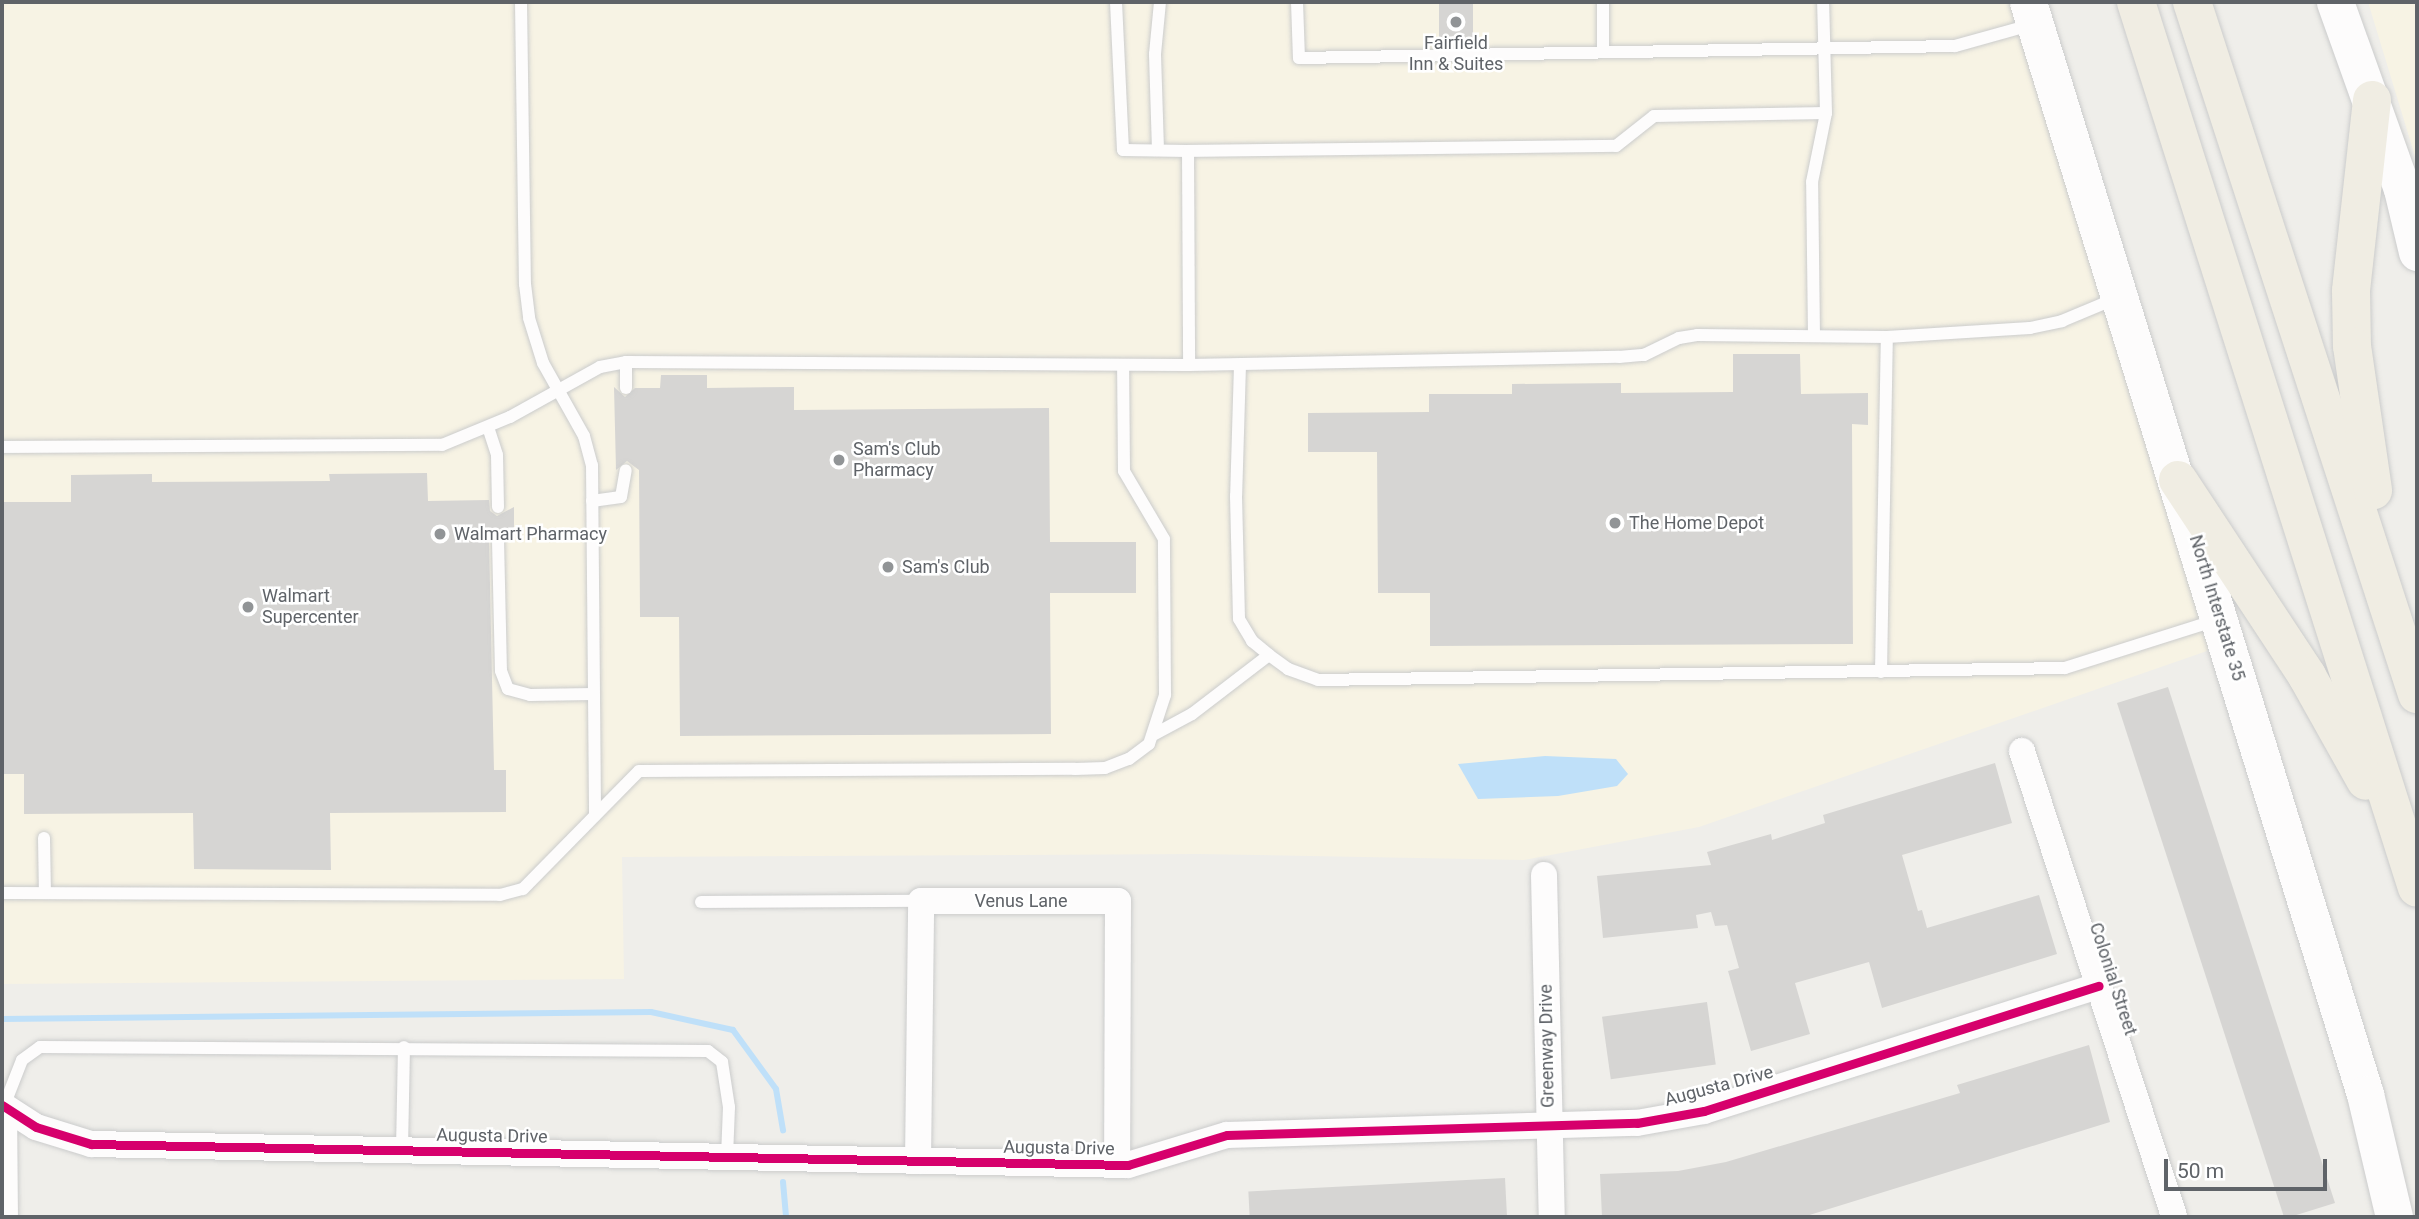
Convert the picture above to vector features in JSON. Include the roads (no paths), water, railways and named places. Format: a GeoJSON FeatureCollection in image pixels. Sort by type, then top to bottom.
{"type":"FeatureCollection","features":[{"type":"Feature","properties":{"kind":"highway"},"geometry":{"type":"LineString","coordinates":[[2136,2],[2414,879]]}},
{"type":"Feature","properties":{"kind":"highway"},"geometry":{"type":"LineString","coordinates":[[2192,2],[2417,694]]}},
{"type":"Feature","properties":{"kind":"highway"},"geometry":{"type":"LineString","coordinates":[[2372,100],[2351,291],[2353,346],[2384,586]]}},
{"type":"Feature","properties":{"kind":"highway"},"geometry":{"type":"LineString","coordinates":[[2178,480],[2307,676],[2414,879]]}},
{"type":"Feature","properties":{"kind":"main road"},"geometry":{"type":"LineString","coordinates":[[2335,2],[2409,187],[2417,252]]}},
{"type":"Feature","properties":{"kind":"main road","name":"North Interstate 35"},"geometry":{"type":"LineString","coordinates":[[2031,13],[2178,480],[2365,1094],[2393,1217]]}},
{"type":"Feature","properties":{"kind":"street","name":"Colonial Street"},"geometry":{"type":"LineString","coordinates":[[2022,751],[2174,1217]]}},
{"type":"Feature","properties":{"kind":"street","name":"Greenway Drive"},"geometry":{"type":"LineString","coordinates":[[1544,875],[1552,1217]]}},
{"type":"Feature","properties":{"kind":"street"},"geometry":{"type":"LineString","coordinates":[[918,1161],[921,901]]}},
{"type":"Feature","properties":{"kind":"street","name":"Venus Lane"},"geometry":{"type":"LineString","coordinates":[[921,901],[1118,901],[1117,1164]]}},
{"type":"Feature","properties":{"kind":"street","name":"Augusta Drive"},"geometry":{"type":"LineString","coordinates":[[3,1105],[36,1126],[92,1144],[1117,1164],[1150,1160],[1227,1135],[1637,1123],[1704,1111],[2099,986]]}},
{"type":"Feature","properties":{"kind":"street"},"geometry":{"type":"LineString","coordinates":[[3,1105],[4,1207]]}},
{"type":"Feature","properties":{"kind":"lane"},"geometry":{"type":"LineString","coordinates":[[521,2],[525,284],[539,352],[557,391],[584,436],[592,465],[595,816]]}},
{"type":"Feature","properties":{"kind":"lane"},"geometry":{"type":"LineString","coordinates":[[1116,2],[1123,150],[1616,146],[1654,116],[1826,113]]}},
{"type":"Feature","properties":{"kind":"lane"},"geometry":{"type":"LineString","coordinates":[[1158,150],[1155,54],[1160,2]]}},
{"type":"Feature","properties":{"kind":"lane"},"geometry":{"type":"LineString","coordinates":[[1297,2],[1299,58],[1955,46],[2031,13]]}},
{"type":"Feature","properties":{"kind":"lane"},"geometry":{"type":"LineString","coordinates":[[1603,2],[1603,51]]}},
{"type":"Feature","properties":{"kind":"lane"},"geometry":{"type":"LineString","coordinates":[[1814,336],[1812,182],[1826,113],[1823,2]]}},
{"type":"Feature","properties":{"kind":"lane"},"geometry":{"type":"LineString","coordinates":[[1188,151],[1189,365]]}},
{"type":"Feature","properties":{"kind":"lane"},"geometry":{"type":"LineString","coordinates":[[2,447],[442,445],[488,427],[600,367],[626,362],[1123,366],[1626,357],[1644,355],[1679,338],[1698,335],[1887,337],[2029,328],[2062,321],[2121,297]]}},
{"type":"Feature","properties":{"kind":"lane"},"geometry":{"type":"LineString","coordinates":[[1881,672],[1887,337]]}},
{"type":"Feature","properties":{"kind":"lane"},"geometry":{"type":"LineString","coordinates":[[626,362],[626,388]]}},
{"type":"Feature","properties":{"kind":"lane"},"geometry":{"type":"LineString","coordinates":[[1240,365],[1236,496],[1239,619],[1252,641],[1269,655],[1288,669],[1318,680],[2065,668],[2220,619]]}},
{"type":"Feature","properties":{"kind":"lane"},"geometry":{"type":"LineString","coordinates":[[1123,366],[1124,471],[1164,539],[1165,695],[1153,735]]}},
{"type":"Feature","properties":{"kind":"lane"},"geometry":{"type":"LineString","coordinates":[[488,427],[497,455],[498,507]]}},
{"type":"Feature","properties":{"kind":"lane"},"geometry":{"type":"LineString","coordinates":[[592,501],[621,497],[626,470]]}},
{"type":"Feature","properties":{"kind":"lane"},"geometry":{"type":"LineString","coordinates":[[498,540],[501,671],[508,689],[530,695],[593,694]]}},
{"type":"Feature","properties":{"kind":"lane"},"geometry":{"type":"LineString","coordinates":[[2,893],[500,895],[523,889],[639,771],[1105,768],[1129,759],[1153,735],[1192,714],[1269,655]]}},
{"type":"Feature","properties":{"kind":"lane"},"geometry":{"type":"LineString","coordinates":[[44,838],[45,894]]}},
{"type":"Feature","properties":{"kind":"lane"},"geometry":{"type":"LineString","coordinates":[[701,902],[921,901]]}},
{"type":"Feature","properties":{"kind":"lane"},"geometry":{"type":"LineString","coordinates":[[3,1105],[22,1060],[40,1046],[404,1046],[708,1051],[722,1062],[729,1107],[727,1157]]}},
{"type":"Feature","properties":{"kind":"lane"},"geometry":{"type":"LineString","coordinates":[[402,1150],[404,1046]]}},
{"type":"Feature","properties":{"kind":"water"},"geometry":{"type":"Polygon","coordinates":[[[1545,756],[1616,759],[1628,774],[1617,786],[1558,796],[1478,799],[1458,764],[1545,756]]]}},
{"type":"Feature","properties":{"kind":"waterway"},"geometry":{"type":"LineString","coordinates":[[2,1019],[651,1012],[733,1030],[776,1089],[783,1130]]}},
{"type":"Feature","properties":{"kind":"waterway"},"geometry":{"type":"LineString","coordinates":[[783,1182],[786,1217]]}},
{"type":"Feature","properties":{"kind":"place","name":"Fairfield Inn & Suites"},"geometry":{"type":"Point","coordinates":[1456,22]}},
{"type":"Feature","properties":{"kind":"place","name":"Sam's Club Pharmacy"},"geometry":{"type":"Point","coordinates":[839,460]}},
{"type":"Feature","properties":{"kind":"place","name":"The Home Depot"},"geometry":{"type":"Point","coordinates":[1615,523]}},
{"type":"Feature","properties":{"kind":"place","name":"Walmart Pharmacy"},"geometry":{"type":"Point","coordinates":[440,534]}},
{"type":"Feature","properties":{"kind":"place","name":"Sam's Club"},"geometry":{"type":"Point","coordinates":[888,567]}},
{"type":"Feature","properties":{"kind":"place","name":"Walmart Supercenter"},"geometry":{"type":"Point","coordinates":[248,607]}}]}
